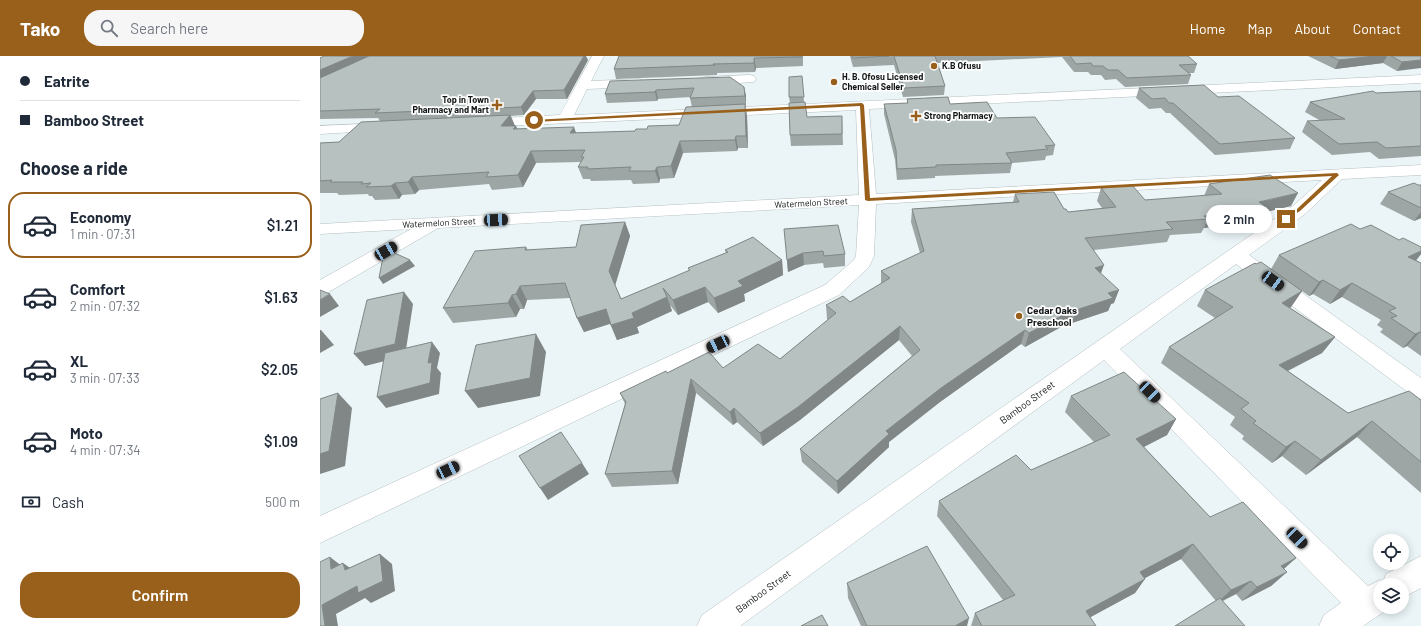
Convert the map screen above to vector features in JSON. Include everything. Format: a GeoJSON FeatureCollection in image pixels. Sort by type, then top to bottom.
{"type":"FeatureCollection","features":[{"type":"Feature","properties":{"kind":"street"},"geometry":{"type":"LineString","coordinates":[[565,119],[598,56]]}},
{"type":"Feature","properties":{"kind":"street"},"geometry":{"type":"LineString","coordinates":[[695,81],[750,79]]}},
{"type":"Feature","properties":{"kind":"street"},"geometry":{"type":"LineString","coordinates":[[470,123],[1421,79]]}},
{"type":"Feature","properties":{"kind":"street"},"geometry":{"type":"LineString","coordinates":[[584,85],[647,83]]}},
{"type":"Feature","properties":{"kind":"street"},"geometry":{"type":"LineString","coordinates":[[320,530],[832,290],[862,263],[866,256],[868,200],[862,105]]}},
{"type":"Feature","properties":{"kind":"street"},"geometry":{"type":"LineString","coordinates":[[320,130],[399,126]]}},
{"type":"Feature","properties":{"kind":"street","name":"Watermelon Street"},"geometry":{"type":"LineString","coordinates":[[320,229],[1421,170]]}},
{"type":"Feature","properties":{"kind":"street","name":"Bamboo Street"},"geometry":{"type":"LineString","coordinates":[[713,626],[1299,210],[1337,175]]}},
{"type":"Feature","properties":{"kind":"street"},"geometry":{"type":"LineString","coordinates":[[320,288],[434,223]]}},
{"type":"Feature","properties":{"kind":"street"},"geometry":{"type":"LineString","coordinates":[[1235,254],[1421,390]]}},
{"type":"Feature","properties":{"kind":"street"},"geometry":{"type":"LineString","coordinates":[[1105,347],[1373,600],[1335,626]]}},
{"type":"Feature","properties":{"kind":"building"},"geometry":{"type":"Polygon","coordinates":[[[324,56],[353,56],[320,70],[320,58],[324,56]]]}},
{"type":"Feature","properties":{"kind":"building"},"geometry":{"type":"Polygon","coordinates":[[[369,56],[584,56],[564,90],[533,91],[521,107],[375,113],[380,109],[320,111],[320,78],[369,56]]]}},
{"type":"Feature","properties":{"kind":"building"},"geometry":{"type":"Polygon","coordinates":[[[619,56],[802,57],[754,58],[754,63],[614,69],[619,56]]]}},
{"type":"Feature","properties":{"kind":"building"},"geometry":{"type":"Polygon","coordinates":[[[852,56],[889,56],[853,58],[852,56]]]}},
{"type":"Feature","properties":{"kind":"building"},"geometry":{"type":"Polygon","coordinates":[[[894,56],[935,56],[945,86],[904,88],[894,56]]]}},
{"type":"Feature","properties":{"kind":"building"},"geometry":{"type":"Polygon","coordinates":[[[1070,56],[1188,56],[1197,64],[1179,65],[1191,75],[1127,78],[1118,70],[1108,70],[1103,66],[1093,66],[1091,63],[1076,64],[1070,56]]]}},
{"type":"Feature","properties":{"kind":"building"},"geometry":{"type":"Polygon","coordinates":[[[1330,56],[1375,56],[1339,60],[1330,56]]]}},
{"type":"Feature","properties":{"kind":"building"},"geometry":{"type":"Polygon","coordinates":[[[1391,56],[1421,56],[1421,60],[1402,62],[1391,56]]]}},
{"type":"Feature","properties":{"kind":"building"},"geometry":{"type":"Polygon","coordinates":[[[802,76],[804,97],[789,97],[789,77],[802,76]]]}},
{"type":"Feature","properties":{"kind":"building"},"geometry":{"type":"Polygon","coordinates":[[[730,77],[744,87],[745,96],[690,98],[694,88],[656,90],[655,92],[605,94],[610,81],[730,77]]]}},
{"type":"Feature","properties":{"kind":"building"},"geometry":{"type":"Polygon","coordinates":[[[1204,85],[1218,97],[1239,96],[1295,138],[1220,144],[1173,103],[1169,103],[1165,98],[1152,99],[1139,88],[1204,85]]]}},
{"type":"Feature","properties":{"kind":"building"},"geometry":{"type":"Polygon","coordinates":[[[1373,91],[1376,93],[1421,91],[1421,146],[1386,148],[1377,142],[1339,144],[1307,121],[1345,119],[1310,102],[1373,91]]]}},
{"type":"Feature","properties":{"kind":"building"},"geometry":{"type":"Polygon","coordinates":[[[948,97],[950,104],[987,102],[997,118],[1035,117],[1055,145],[1045,146],[1048,149],[1006,153],[1012,163],[936,165],[936,167],[897,169],[896,150],[884,104],[908,103],[907,99],[948,97]]]}},
{"type":"Feature","properties":{"kind":"building"},"geometry":{"type":"Polygon","coordinates":[[[805,102],[807,117],[842,116],[842,134],[790,135],[789,103],[805,102]]]}},
{"type":"Feature","properties":{"kind":"building"},"geometry":{"type":"Polygon","coordinates":[[[745,104],[746,136],[736,136],[735,140],[680,141],[671,166],[657,167],[655,171],[629,171],[631,167],[587,169],[588,167],[578,167],[584,157],[581,157],[585,150],[531,151],[518,175],[486,177],[489,172],[412,177],[408,182],[395,183],[391,186],[366,187],[371,183],[361,184],[363,182],[330,182],[332,180],[320,181],[320,143],[339,142],[361,122],[510,115],[501,126],[516,126],[513,129],[574,127],[570,133],[635,131],[636,129],[647,129],[648,126],[679,125],[686,107],[745,104]]]}},
{"type":"Feature","properties":{"kind":"building"},"geometry":{"type":"Polygon","coordinates":[[[1270,175],[1298,193],[1259,202],[1265,206],[1204,216],[1208,219],[1166,222],[1173,229],[1085,238],[1104,265],[1095,268],[1119,290],[1108,293],[1113,298],[1076,310],[1075,309],[1029,333],[1025,330],[941,388],[886,431],[889,434],[837,481],[800,449],[920,350],[900,326],[798,407],[760,433],[734,408],[730,412],[691,379],[672,471],[605,474],[626,402],[620,393],[666,371],[667,373],[709,352],[723,368],[758,344],[780,359],[836,313],[826,305],[843,296],[850,302],[890,278],[881,271],[924,251],[912,209],[1019,202],[1015,194],[1054,192],[1064,209],[1068,212],[1116,207],[1101,188],[1132,185],[1145,200],[1222,194],[1209,184],[1270,175]]]}},
{"type":"Feature","properties":{"kind":"building"},"geometry":{"type":"Polygon","coordinates":[[[1414,183],[1421,185],[1421,208],[1388,192],[1414,183]]]}},
{"type":"Feature","properties":{"kind":"building"},"geometry":{"type":"Polygon","coordinates":[[[625,222],[609,271],[621,299],[690,270],[688,268],[728,252],[725,250],[753,237],[782,260],[738,281],[743,286],[714,298],[705,287],[673,300],[663,288],[667,297],[632,313],[634,318],[611,325],[606,309],[577,318],[565,283],[520,286],[516,294],[512,295],[508,303],[443,308],[475,251],[526,247],[525,250],[576,247],[581,225],[625,222]]]}},
{"type":"Feature","properties":{"kind":"building"},"geometry":{"type":"Polygon","coordinates":[[[1351,224],[1360,229],[1371,225],[1399,240],[1403,238],[1421,247],[1421,251],[1408,257],[1421,263],[1421,333],[1415,334],[1391,318],[1397,316],[1389,311],[1396,308],[1352,283],[1340,290],[1323,280],[1319,282],[1279,255],[1351,224]]]}},
{"type":"Feature","properties":{"kind":"building"},"geometry":{"type":"Polygon","coordinates":[[[838,225],[845,254],[824,256],[823,251],[803,253],[787,260],[784,229],[838,225]]]}},
{"type":"Feature","properties":{"kind":"building"},"geometry":{"type":"Polygon","coordinates":[[[388,250],[410,260],[379,278],[384,252],[388,250]]]}},
{"type":"Feature","properties":{"kind":"building"},"geometry":{"type":"Polygon","coordinates":[[[1261,262],[1302,291],[1282,303],[1335,337],[1279,365],[1348,413],[1409,391],[1421,400],[1421,462],[1372,421],[1321,460],[1295,441],[1286,447],[1253,423],[1256,421],[1241,409],[1249,403],[1169,347],[1233,307],[1205,290],[1255,263],[1261,262]]]}},
{"type":"Feature","properties":{"kind":"building"},"geometry":{"type":"Polygon","coordinates":[[[320,290],[330,294],[320,300],[320,290]]]}},
{"type":"Feature","properties":{"kind":"building"},"geometry":{"type":"Polygon","coordinates":[[[404,292],[395,344],[354,354],[367,300],[404,292]]]}},
{"type":"Feature","properties":{"kind":"building"},"geometry":{"type":"Polygon","coordinates":[[[536,334],[530,378],[465,391],[476,345],[536,334]]]}},
{"type":"Feature","properties":{"kind":"building"},"geometry":{"type":"Polygon","coordinates":[[[432,342],[428,363],[432,362],[430,383],[377,397],[385,353],[432,342]]]}},
{"type":"Feature","properties":{"kind":"building"},"geometry":{"type":"Polygon","coordinates":[[[1124,372],[1176,419],[1136,439],[1210,517],[1243,502],[1296,558],[1281,566],[1287,572],[1257,587],[1251,581],[1231,590],[1193,544],[1140,572],[1145,579],[1086,611],[1096,626],[982,626],[975,613],[1015,595],[939,501],[1016,455],[1031,470],[1110,435],[1071,396],[1124,372]]]}},
{"type":"Feature","properties":{"kind":"building"},"geometry":{"type":"Polygon","coordinates":[[[338,393],[329,451],[320,454],[320,399],[338,393]]]}},
{"type":"Feature","properties":{"kind":"building"},"geometry":{"type":"Polygon","coordinates":[[[561,432],[582,463],[540,488],[519,456],[561,432]]]}},
{"type":"Feature","properties":{"kind":"building"},"geometry":{"type":"Polygon","coordinates":[[[927,546],[969,618],[955,626],[867,626],[847,583],[927,546]]]}},
{"type":"Feature","properties":{"kind":"building"},"geometry":{"type":"Polygon","coordinates":[[[380,554],[383,581],[358,593],[357,586],[322,605],[325,626],[320,626],[320,562],[330,557],[331,569],[343,563],[345,570],[380,554]]]}},
{"type":"Feature","properties":{"kind":"building"},"geometry":{"type":"Polygon","coordinates":[[[1220,598],[1245,626],[1175,626],[1220,598]]]}},
{"type":"Feature","properties":{"kind":"building"},"geometry":{"type":"Polygon","coordinates":[[[822,615],[828,626],[801,626],[822,615]]]}},
{"type":"Feature","properties":{"kind":"place","name":"K.B Ofusu"},"geometry":{"type":"Point","coordinates":[934,66]}},
{"type":"Feature","properties":{"kind":"place","name":"H. B. Ofosu Licensed Chemical Seller"},"geometry":{"type":"Point","coordinates":[834,82]}},
{"type":"Feature","properties":{"kind":"place","name":"Top in Town Pharmacy and Mart"},"geometry":{"type":"Point","coordinates":[497,105]}},
{"type":"Feature","properties":{"kind":"place","name":"Strong Pharmacy"},"geometry":{"type":"Point","coordinates":[916,116]}},
{"type":"Feature","properties":{"kind":"place","name":"Cedar Oaks Preschool"},"geometry":{"type":"Point","coordinates":[1019,316]}},
{"type":"Feature","properties":{"kind":"route"},"geometry":{"type":"LineString","coordinates":[[534,120],[862,105],[868,200],[1337,175],[1299,210],[1286,219]]}}]}
